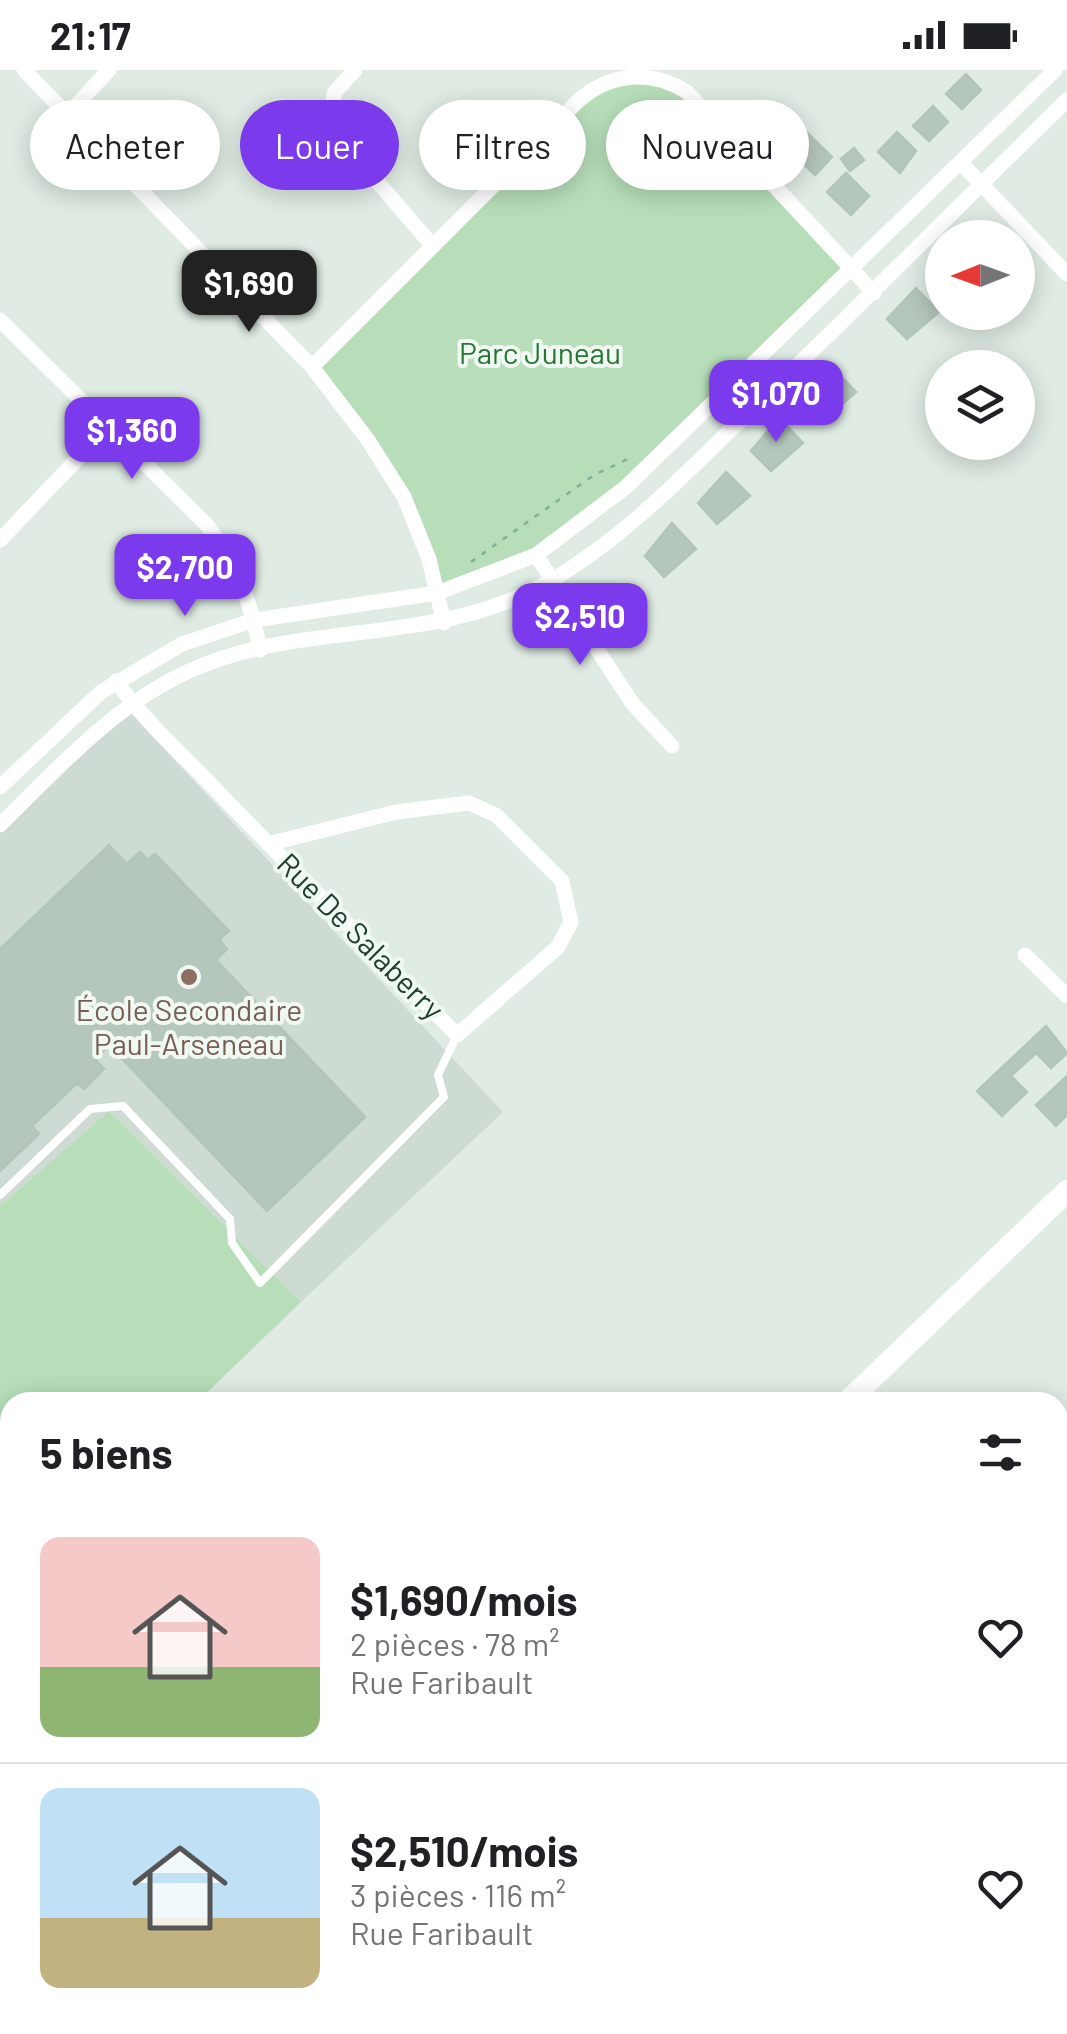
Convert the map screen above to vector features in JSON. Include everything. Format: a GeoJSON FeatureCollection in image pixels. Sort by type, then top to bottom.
{"type":"FeatureCollection","features":[{"type":"Feature","properties":{"kind":"main road"},"geometry":{"type":"LineString","coordinates":[[857,1392],[1067,1191]]}},
{"type":"Feature","properties":{"kind":"street"},"geometry":{"type":"LineString","coordinates":[[24,70],[54,100]]}},
{"type":"Feature","properties":{"kind":"street"},"geometry":{"type":"LineString","coordinates":[[81,100],[110,70]]}},
{"type":"Feature","properties":{"kind":"street"},"geometry":{"type":"LineString","coordinates":[[356,70],[334,93],[332,129],[431,244]]}},
{"type":"Feature","properties":{"kind":"street"},"geometry":{"type":"LineString","coordinates":[[0,788],[116,681],[182,644],[254,620],[437,593],[536,555],[626,488],[1055,70]]}},
{"type":"Feature","properties":{"kind":"street"},"geometry":{"type":"LineString","coordinates":[[312,367],[431,244],[589,92],[620,77],[648,75],[672,81],[688,92],[874,293]]}},
{"type":"Feature","properties":{"kind":"street"},"geometry":{"type":"LineString","coordinates":[[0,825],[103,725],[186,672],[260,650],[444,623],[489,610],[550,581],[618,534],[672,487],[1067,100]]}},
{"type":"Feature","properties":{"kind":"street"},"geometry":{"type":"LineString","coordinates":[[960,162],[1067,274]]}},
{"type":"Feature","properties":{"kind":"street"},"geometry":{"type":"LineString","coordinates":[[141,190],[312,367],[404,497],[444,623]]}},
{"type":"Feature","properties":{"kind":"street"},"geometry":{"type":"LineString","coordinates":[[0,320],[207,525],[232,560],[254,620],[260,650]]}},
{"type":"Feature","properties":{"kind":"street"},"geometry":{"type":"LineString","coordinates":[[0,540],[108,428]]}},
{"type":"Feature","properties":{"kind":"street"},"geometry":{"type":"LineString","coordinates":[[536,555],[632,702],[672,746]]}},
{"type":"Feature","properties":{"kind":"street","name":"Rue De Salaberry"},"geometry":{"type":"LineString","coordinates":[[116,681],[132,704],[268,844],[458,1035],[558,946],[571,922],[562,881],[523,838],[486,808],[450,803],[268,844]]}},
{"type":"Feature","properties":{"kind":"street"},"geometry":{"type":"LineString","coordinates":[[1026,955],[1067,996]]}},
{"type":"Feature","properties":{"kind":"lane"},"geometry":{"type":"LineString","coordinates":[[0,1195],[90,1109],[123,1106],[230,1220],[232,1244],[260,1283],[444,1097],[438,1075],[458,1035]]}},
{"type":"Feature","properties":{"kind":"path"},"geometry":{"type":"LineString","coordinates":[[465,566],[594,474],[644,450]]}},
{"type":"Feature","properties":{"kind":"shaded area","name":"École Secondaire Paul-Arseneau"},"geometry":{"type":"Polygon","coordinates":[[[124,706],[503,1112],[301,1302],[109,1111],[0,1206],[0,825],[124,706]]]}},
{"type":"Feature","properties":{"kind":"green space","name":"Parc Juneau"},"geometry":{"type":"Polygon","coordinates":[[[671,81],[689,100],[606,100],[606,190],[777,190],[851,266],[669,447],[536,555],[437,593],[404,497],[312,367],[492,190],[586,190],[584,100],[598,86],[671,81]]]}},
{"type":"Feature","properties":{"kind":"green space"},"geometry":{"type":"Polygon","coordinates":[[[109,1111],[301,1302],[207,1392],[0,1392],[0,1206],[109,1111]]]}},
{"type":"Feature","properties":{"kind":"building"},"geometry":{"type":"Polygon","coordinates":[[[966,74],[981,90],[962,109],[946,94],[966,74]]]}},
{"type":"Feature","properties":{"kind":"building"},"geometry":{"type":"Polygon","coordinates":[[[933,106],[948,122],[929,141],[913,126],[933,106]]]}},
{"type":"Feature","properties":{"kind":"building"},"geometry":{"type":"Polygon","coordinates":[[[897,132],[916,151],[900,173],[878,152],[897,132]]]}},
{"type":"Feature","properties":{"kind":"building"},"geometry":{"type":"Polygon","coordinates":[[[809,135],[832,157],[815,175],[809,169],[809,135]]]}},
{"type":"Feature","properties":{"kind":"building"},"geometry":{"type":"Polygon","coordinates":[[[854,148],[864,160],[850,171],[841,159],[854,148]]]}},
{"type":"Feature","properties":{"kind":"building"},"geometry":{"type":"Polygon","coordinates":[[[846,173],[869,196],[851,215],[827,192],[846,173]]]}},
{"type":"Feature","properties":{"kind":"building"},"geometry":{"type":"Polygon","coordinates":[[[916,288],[925,297],[925,324],[907,339],[887,319],[916,288]]]}},
{"type":"Feature","properties":{"kind":"building"},"geometry":{"type":"Polygon","coordinates":[[[832,367],[856,392],[824,420],[804,400],[832,367]]]}},
{"type":"Feature","properties":{"kind":"building"},"geometry":{"type":"Polygon","coordinates":[[[779,418],[803,443],[771,471],[751,451],[779,418]]]}},
{"type":"Feature","properties":{"kind":"building"},"geometry":{"type":"Polygon","coordinates":[[[726,472],[750,496],[717,524],[698,503],[726,472]]]}},
{"type":"Feature","properties":{"kind":"building"},"geometry":{"type":"Polygon","coordinates":[[[672,523],[696,549],[664,577],[645,556],[672,523]]]}},
{"type":"Feature","properties":{"kind":"building"},"geometry":{"type":"Polygon","coordinates":[[[109,845],[127,864],[140,852],[148,860],[155,854],[229,931],[219,940],[227,949],[216,960],[365,1117],[267,1211],[109,1045],[95,1059],[104,1069],[84,1089],[77,1083],[32,1126],[39,1134],[0,1171],[0,949],[109,845]]]}},
{"type":"Feature","properties":{"kind":"building"},"geometry":{"type":"Polygon","coordinates":[[[1046,1026],[1067,1053],[1051,1068],[1036,1053],[1011,1076],[1027,1092],[1002,1116],[977,1091],[1046,1026]]]}},
{"type":"Feature","properties":{"kind":"building"},"geometry":{"type":"Polygon","coordinates":[[[1066,1077],[1067,1115],[1056,1126],[1036,1105],[1066,1077]]]}},
{"type":"Feature","properties":{"kind":"place","name":"École Secondaire Paul-Arseneau"},"geometry":{"type":"Point","coordinates":[189,977]}}]}
